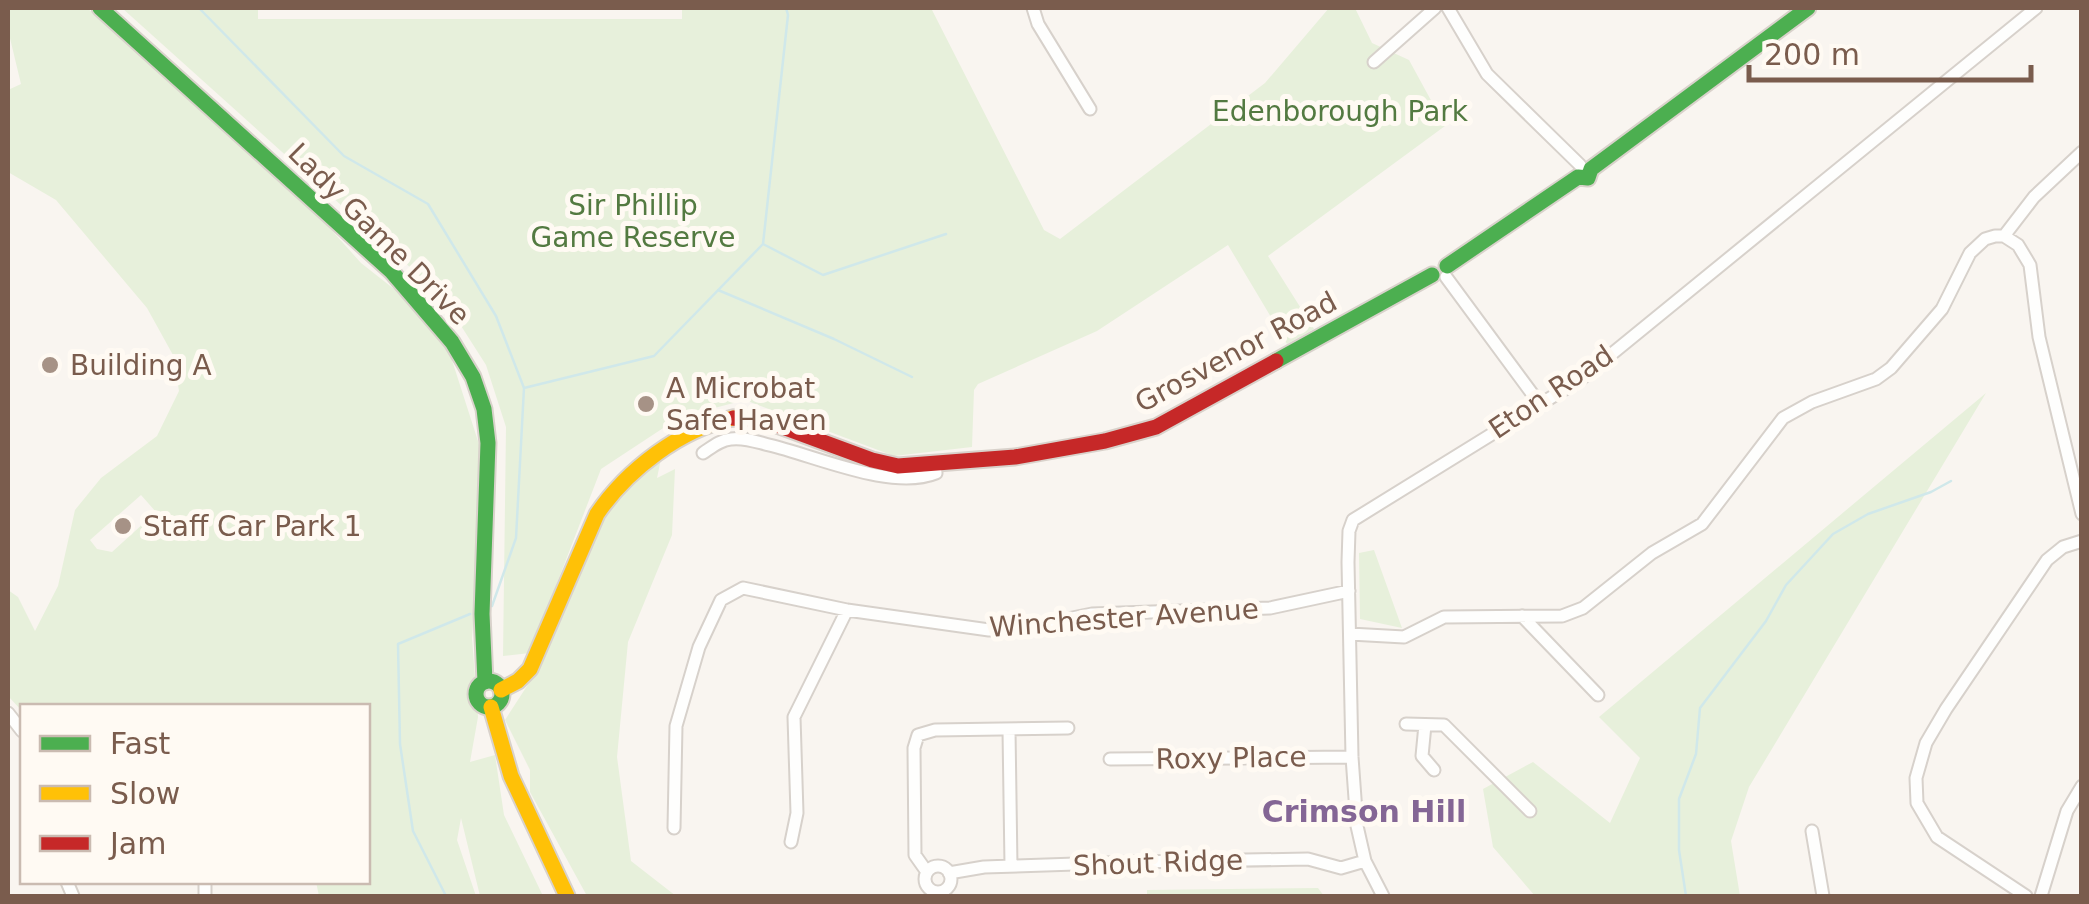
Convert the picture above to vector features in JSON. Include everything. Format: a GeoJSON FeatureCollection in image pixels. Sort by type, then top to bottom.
{"type":"FeatureCollection","features":[{"type":"Feature","properties":{"kind":"street","name":"Lady Game Drive"},"geometry":{"type":"LineString","coordinates":[[100,8],[343,226],[412,294],[454,342],[470,367],[484,408],[487,453],[480,608],[485,682]]}},
{"type":"Feature","properties":{"kind":"street"},"geometry":{"type":"LineString","coordinates":[[1033,8],[1038,24],[1090,109]]}},
{"type":"Feature","properties":{"kind":"street"},"geometry":{"type":"LineString","coordinates":[[1374,62],[1435,8]]}},
{"type":"Feature","properties":{"kind":"street"},"geometry":{"type":"LineString","coordinates":[[1448,8],[1487,74],[1583,170]]}},
{"type":"Feature","properties":{"kind":"street","name":"Grosvenor Road"},"geometry":{"type":"LineString","coordinates":[[501,690],[530,669],[597,514],[612,492],[641,465],[679,440],[715,422],[751,418],[898,466],[1051,451],[1156,428],[1441,273],[1808,8]]}},
{"type":"Feature","properties":{"kind":"street","name":"Eton Road"},"geometry":{"type":"LineString","coordinates":[[1383,896],[1365,862],[1357,826],[1352,757],[1349,531],[1357,516],[1581,379],[2036,8]]}},
{"type":"Feature","properties":{"kind":"street"},"geometry":{"type":"LineString","coordinates":[[2004,236],[2034,197],[2082,152]]}},
{"type":"Feature","properties":{"kind":"street"},"geometry":{"type":"LineString","coordinates":[[1350,634],[1404,638],[1444,616],[1573,614],[1652,553],[1702,524],[1783,418],[1812,402],[1876,379],[1906,355],[1942,309],[1977,244],[1995,236],[2004,236],[2018,245],[2030,265],[2040,337],[2082,514]]}},
{"type":"Feature","properties":{"kind":"street"},"geometry":{"type":"LineString","coordinates":[[1441,273],[1539,403]]}},
{"type":"Feature","properties":{"kind":"street","name":"Grosvenor Road"},"geometry":{"type":"LineString","coordinates":[[703,453],[728,439],[752,440],[881,478],[900,479],[936,474],[935,465]]}},
{"type":"Feature","properties":{"kind":"street"},"geometry":{"type":"LineString","coordinates":[[2026,896],[1937,837],[1917,802],[1916,778],[1926,743],[1940,718],[2048,560],[2064,547],[2082,541]]}},
{"type":"Feature","properties":{"kind":"street","name":"Winchester Avenue"},"geometry":{"type":"LineString","coordinates":[[674,828],[676,726],[699,647],[721,600],[744,588],[847,610],[989,630],[1092,614],[1270,608],[1349,591]]}},
{"type":"Feature","properties":{"kind":"street"},"geometry":{"type":"LineString","coordinates":[[792,842],[798,813],[794,718],[847,610]]}},
{"type":"Feature","properties":{"kind":"street"},"geometry":{"type":"LineString","coordinates":[[1522,616],[1598,695]]}},
{"type":"Feature","properties":{"kind":"street"},"geometry":{"type":"LineString","coordinates":[[485,682],[496,684],[501,690],[500,701],[491,707],[477,700],[476,691],[485,682]]}},
{"type":"Feature","properties":{"kind":"street"},"geometry":{"type":"LineString","coordinates":[[491,707],[511,776],[567,896]]}},
{"type":"Feature","properties":{"kind":"street"},"geometry":{"type":"LineString","coordinates":[[1406,724],[1444,725],[1530,810]]}},
{"type":"Feature","properties":{"kind":"street"},"geometry":{"type":"LineString","coordinates":[[1426,726],[1422,756],[1434,770]]}},
{"type":"Feature","properties":{"kind":"street"},"geometry":{"type":"LineString","coordinates":[[927,872],[938,866],[949,873],[947,888],[936,892],[926,884],[927,872],[915,855],[915,738],[929,730],[1068,728]]}},
{"type":"Feature","properties":{"kind":"street"},"geometry":{"type":"LineString","coordinates":[[1009,730],[1011,866]]}},
{"type":"Feature","properties":{"kind":"street","name":"Roxy Place"},"geometry":{"type":"LineString","coordinates":[[1110,759],[1352,757]]}},
{"type":"Feature","properties":{"kind":"street"},"geometry":{"type":"LineString","coordinates":[[2041,896],[2067,812],[2082,786]]}},
{"type":"Feature","properties":{"kind":"street"},"geometry":{"type":"LineString","coordinates":[[1812,832],[1823,896]]}},
{"type":"Feature","properties":{"kind":"street","name":"Shout Ridge"},"geometry":{"type":"LineString","coordinates":[[949,873],[1011,866],[1308,859],[1342,868],[1365,862]]}},
{"type":"Feature","properties":{"kind":"green space"},"geometry":{"type":"Polygon","coordinates":[[[8,8],[87,8],[284,177],[361,263],[441,326],[486,466],[472,638],[478,717],[470,762],[495,755],[504,815],[543,896],[480,896],[461,818],[457,840],[476,896],[319,896],[316,884],[370,884],[370,704],[20,704],[20,709],[8,696],[8,590],[18,597],[35,631],[58,586],[75,510],[101,478],[157,436],[179,391],[173,355],[147,308],[56,200],[8,172],[8,90],[21,84],[8,30],[8,8]],[[141,495],[90,540],[97,549],[112,552],[156,512],[141,495]]]}},
{"type":"Feature","properties":{"kind":"green space","name":"Sir Phillip Game Reserve"},"geometry":{"type":"Polygon","coordinates":[[[122,8],[258,8],[258,19],[682,19],[682,8],[931,8],[1044,230],[1060,239],[1265,83],[1329,8],[1355,8],[1372,43],[1409,60],[1445,126],[1268,256],[1314,329],[1287,344],[1228,245],[1097,331],[978,384],[974,390],[972,447],[894,456],[745,400],[680,417],[601,469],[530,653],[503,656],[506,427],[486,365],[442,296],[122,8]]]}},
{"type":"Feature","properties":{"kind":"green space"},"geometry":{"type":"Polygon","coordinates":[[[1986,393],[1749,787],[1731,841],[1740,896],[1535,896],[1493,847],[1483,789],[1533,762],[1610,823],[1640,758],[1599,717],[1986,393]]]}},
{"type":"Feature","properties":{"kind":"green space"},"geometry":{"type":"Polygon","coordinates":[[[662,454],[657,478],[675,469],[672,535],[628,642],[617,757],[631,861],[676,896],[587,896],[530,792],[530,770],[505,720],[540,666],[608,503],[662,454]]]}},
{"type":"Feature","properties":{"kind":"green space"},"geometry":{"type":"Polygon","coordinates":[[[1374,550],[1402,628],[1360,619],[1359,553],[1374,550]]]}},
{"type":"Feature","properties":{"kind":"green space"},"geometry":{"type":"Polygon","coordinates":[[[1318,888],[1324,896],[1147,896],[1147,890],[1318,888]]]}},
{"type":"Feature","properties":{"kind":"waterway"},"geometry":{"type":"LineString","coordinates":[[199,8],[344,156],[428,204],[496,316],[524,388],[516,538],[492,606]]}},
{"type":"Feature","properties":{"kind":"waterway"},"geometry":{"type":"LineString","coordinates":[[763,244],[786,8]]}},
{"type":"Feature","properties":{"kind":"waterway"},"geometry":{"type":"LineString","coordinates":[[524,388],[654,356],[763,244],[823,275],[946,234]]}},
{"type":"Feature","properties":{"kind":"waterway"},"geometry":{"type":"LineString","coordinates":[[718,290],[912,377]]}},
{"type":"Feature","properties":{"kind":"waterway"},"geometry":{"type":"LineString","coordinates":[[1686,896],[1679,850],[1679,799],[1696,754],[1700,708],[1766,621],[1786,585],[1833,534],[1868,514],[1951,481]]}},
{"type":"Feature","properties":{"kind":"waterway"},"geometry":{"type":"LineString","coordinates":[[446,896],[413,831],[400,744],[398,644],[470,614]]}},
{"type":"Feature","properties":{"kind":"traffic: fast"},"geometry":{"type":"LineString","coordinates":[[100,8],[392,272],[452,342],[473,377],[484,409],[488,443],[482,614],[485,682]]}},
{"type":"Feature","properties":{"kind":"traffic: fast"},"geometry":{"type":"LineString","coordinates":[[1447,266],[1578,177],[1588,178],[1591,169],[1808,8]]}},
{"type":"Feature","properties":{"kind":"traffic: fast"},"geometry":{"type":"LineString","coordinates":[[1276,361],[1432,275]]}},
{"type":"Feature","properties":{"kind":"traffic: fast"},"geometry":{"type":"LineString","coordinates":[[489,681],[498,685],[502,694],[498,703],[489,707],[480,703],[476,694],[480,685],[489,681]]}},
{"type":"Feature","properties":{"kind":"traffic: slow"},"geometry":{"type":"LineString","coordinates":[[501,690],[530,669],[597,514],[609,498],[656,454],[694,431],[733,418]]}},
{"type":"Feature","properties":{"kind":"traffic: slow"},"geometry":{"type":"LineString","coordinates":[[491,707],[511,776],[567,896]]}},
{"type":"Feature","properties":{"kind":"traffic: jam"},"geometry":{"type":"LineString","coordinates":[[733,418],[769,422],[898,466],[1015,457],[1105,441],[1156,427],[1276,361]]}},
{"type":"Feature","properties":{"kind":"place","name":"Building A"},"geometry":{"type":"Point","coordinates":[50,365]}},
{"type":"Feature","properties":{"kind":"place","name":"A Microbat Safe Haven"},"geometry":{"type":"Point","coordinates":[646,404]}},
{"type":"Feature","properties":{"kind":"place","name":"Staff Car Park 1"},"geometry":{"type":"Point","coordinates":[123,526]}},
{"type":"Feature","properties":{"kind":"district","name":"Crimson Hill"},"geometry":{"type":"Point","coordinates":[1364,811]}},
{"type":"Feature","properties":{"kind":"park label","name":"Edenborough Park"},"geometry":{"type":"Point","coordinates":[1340,111]}}]}
